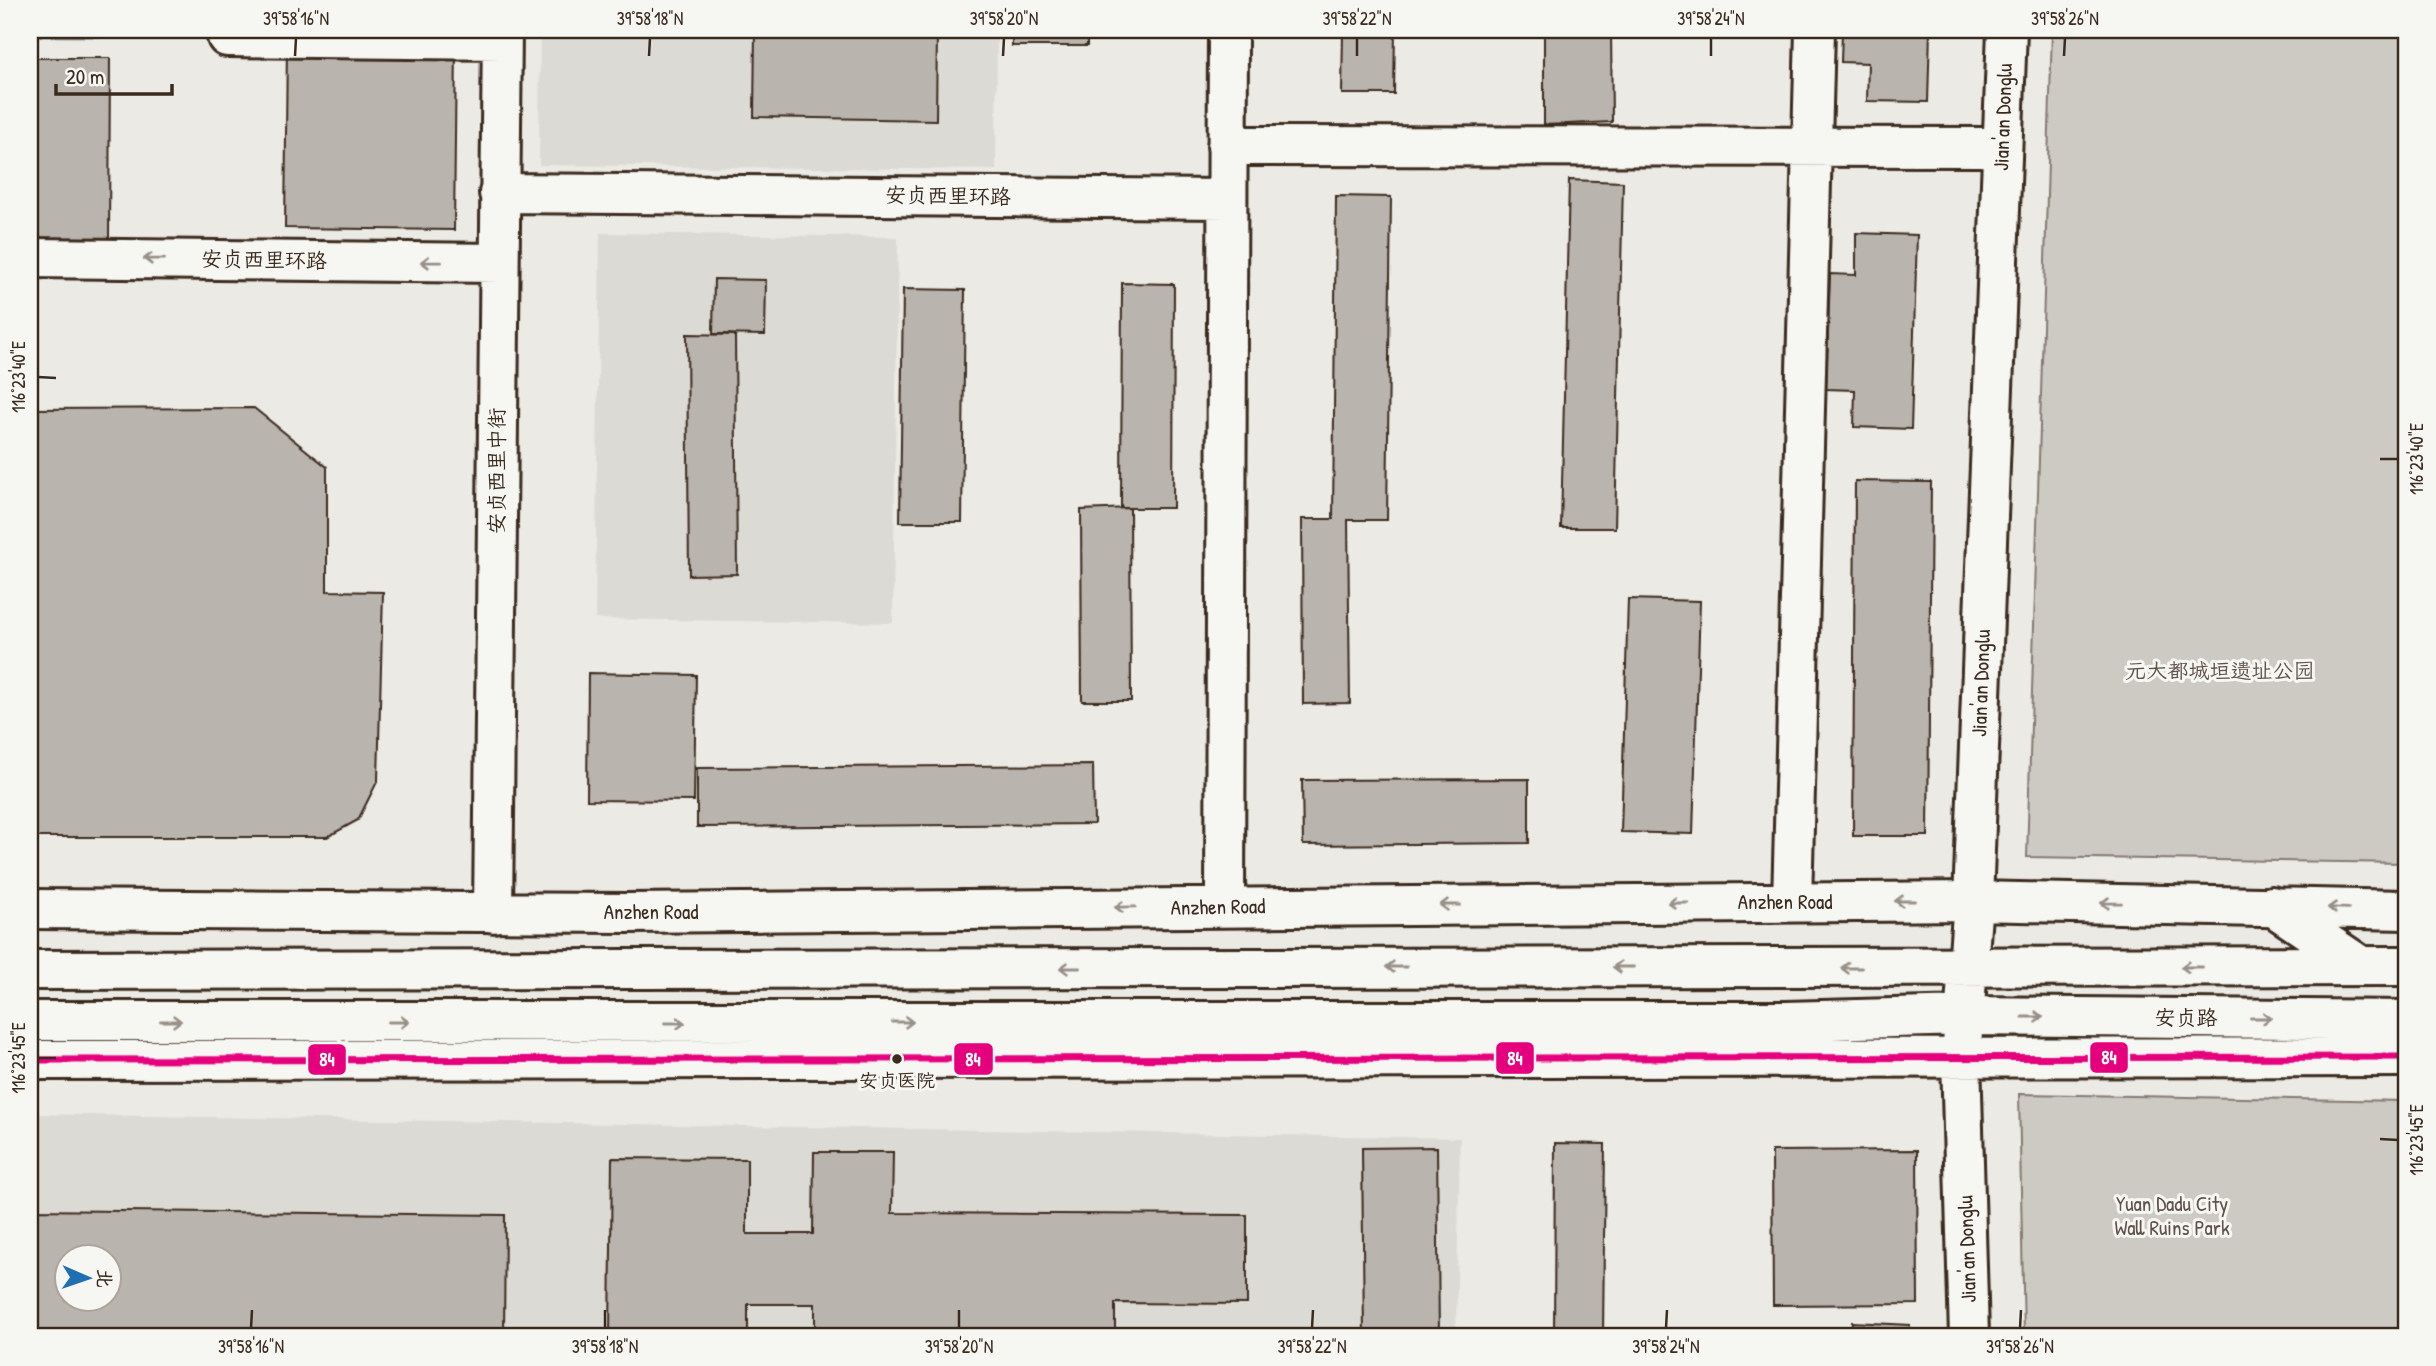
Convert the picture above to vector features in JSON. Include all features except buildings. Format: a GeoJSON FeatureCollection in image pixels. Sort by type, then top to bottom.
{"type":"FeatureCollection","features":[{"type":"Feature","properties":{"kind":"street"},"geometry":{"type":"LineString","coordinates":[[1225,906],[1228,30]]}},
{"type":"Feature","properties":{"kind":"street"},"geometry":{"type":"LineString","coordinates":[[1792,902],[1815,30]]}},
{"type":"Feature","properties":{"kind":"street","name":"Jian'an Donglu"},"geometry":{"type":"LineString","coordinates":[[1969,1336],[1961,1058],[1973,901],[2007,30]]}},
{"type":"Feature","properties":{"kind":"street"},"geometry":{"type":"LineString","coordinates":[[227,37],[502,35]]}},
{"type":"Feature","properties":{"kind":"street","name":"安贞西里中街"},"geometry":{"type":"LineString","coordinates":[[493,913],[502,35]]}},
{"type":"Feature","properties":{"kind":"street"},"geometry":{"type":"LineString","coordinates":[[1227,146],[2001,147]]}},
{"type":"Feature","properties":{"kind":"street","name":"安贞西里环路"},"geometry":{"type":"LineString","coordinates":[[499,192],[1227,199]]}},
{"type":"Feature","properties":{"kind":"street","name":"安贞西里环路"},"geometry":{"type":"LineString","coordinates":[[30,258],[499,263]]}},
{"type":"Feature","properties":{"kind":"street","name":"Anzhen Road"},"geometry":{"type":"LineString","coordinates":[[30,909],[626,913],[1973,901],[2406,910]]}},
{"type":"Feature","properties":{"kind":"street"},"geometry":{"type":"LineString","coordinates":[[2272,906],[2361,966]]}},
{"type":"Feature","properties":{"kind":"street"},"geometry":{"type":"LineString","coordinates":[[625,1040],[626,913]]}},
{"type":"Feature","properties":{"kind":"street"},"geometry":{"type":"LineString","coordinates":[[30,970],[2406,966]]}},
{"type":"Feature","properties":{"kind":"street"},"geometry":{"type":"LineString","coordinates":[[30,1059],[159,1059],[625,1040],[1965,1016]]}},
{"type":"Feature","properties":{"kind":"street","name":"安贞路"},"geometry":{"type":"LineString","coordinates":[[1965,1016],[2406,1020]]}},
{"type":"Feature","properties":{"kind":"street"},"geometry":{"type":"LineString","coordinates":[[30,1021],[120,1021],[625,1040],[1961,1058],[2406,1057]]}},
{"type":"Feature","properties":{"kind":"street"},"geometry":{"type":"LineString","coordinates":[[120,1021],[159,1059]]}},
{"type":"Feature","properties":{"kind":"shaded area"},"geometry":{"type":"Polygon","coordinates":[[[540,30],[997,30],[996,170],[539,165],[540,30]]]}},
{"type":"Feature","properties":{"kind":"shaded area"},"geometry":{"type":"Polygon","coordinates":[[[600,233],[898,237],[893,623],[595,619],[600,233]]]}},
{"type":"Feature","properties":{"kind":"shaded area"},"geometry":{"type":"Polygon","coordinates":[[[30,1114],[1460,1138],[1456,1336],[30,1336],[30,1114]]]}},
{"type":"Feature","properties":{"kind":"green space"},"geometry":{"type":"Polygon","coordinates":[[[30,30],[206,30],[206,37],[30,36],[30,30]]]}},
{"type":"Feature","properties":{"kind":"green space","name":"元大都城垣遗址公园"},"geometry":{"type":"Polygon","coordinates":[[[2052,30],[2406,30],[2406,863],[2027,857],[2052,30]]]}},
{"type":"Feature","properties":{"kind":"green space","name":"Yuan Dadu City Wall Ruins Park"},"geometry":{"type":"Polygon","coordinates":[[[2019,1094],[2406,1101],[2406,1336],[2024,1336],[2019,1094]]]}},
{"type":"Feature","properties":{"kind":"transit line","name":"84"},"geometry":{"type":"LineString","coordinates":[[30,1060],[2406,1057]]}},
{"type":"Feature","properties":{"kind":"place","name":"安贞医院"},"geometry":{"type":"Point","coordinates":[897,1059]}}]}
